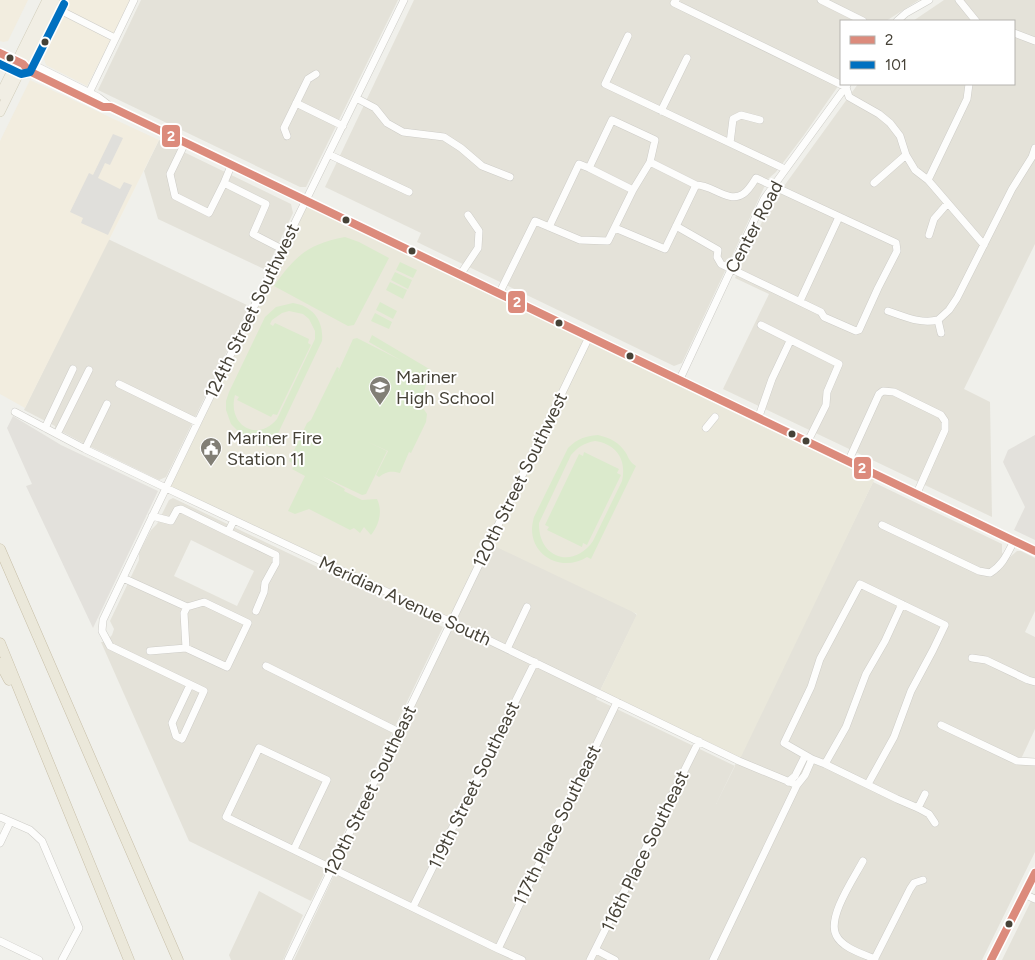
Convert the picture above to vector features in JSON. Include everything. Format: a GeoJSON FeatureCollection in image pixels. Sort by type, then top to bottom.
{"type":"FeatureCollection","features":[{"type":"Feature","properties":{"kind":"highway"},"geometry":{"type":"LineString","coordinates":[[0,549],[178,960]]}},
{"type":"Feature","properties":{"kind":"highway"},"geometry":{"type":"LineString","coordinates":[[0,643],[128,960]]}},
{"type":"Feature","properties":{"kind":"highway"},"geometry":{"type":"LineString","coordinates":[[0,664],[40,743]]}},
{"type":"Feature","properties":{"kind":"main road"},"geometry":{"type":"LineString","coordinates":[[0,112],[20,63],[51,2]]}},
{"type":"Feature","properties":{"kind":"main road"},"geometry":{"type":"LineString","coordinates":[[0,95],[20,63]]}},
{"type":"Feature","properties":{"kind":"street"},"geometry":{"type":"LineString","coordinates":[[89,93],[134,0]]}},
{"type":"Feature","properties":{"kind":"street","name":"124th Street Southwest"},"geometry":{"type":"LineString","coordinates":[[190,685],[110,646],[102,631],[103,620],[197,422],[330,155],[404,0]]}},
{"type":"Feature","properties":{"kind":"street"},"geometry":{"type":"LineString","coordinates":[[822,0],[861,20]]}},
{"type":"Feature","properties":{"kind":"street"},"geometry":{"type":"LineString","coordinates":[[898,20],[906,13],[930,0]]}},
{"type":"Feature","properties":{"kind":"street"},"geometry":{"type":"LineString","coordinates":[[959,0],[975,20]]}},
{"type":"Feature","properties":{"kind":"street"},"geometry":{"type":"LineString","coordinates":[[675,1],[840,82]]}},
{"type":"Feature","properties":{"kind":"street"},"geometry":{"type":"LineString","coordinates":[[51,2],[115,38]]}},
{"type":"Feature","properties":{"kind":"street"},"geometry":{"type":"LineString","coordinates":[[1015,33],[1035,41]]}},
{"type":"Feature","properties":{"kind":"street"},"geometry":{"type":"LineString","coordinates":[[628,36],[606,84],[785,169]]}},
{"type":"Feature","properties":{"kind":"street"},"geometry":{"type":"LineString","coordinates":[[0,53],[20,63],[29,71],[103,107],[111,107]]}},
{"type":"Feature","properties":{"kind":"street"},"geometry":{"type":"LineString","coordinates":[[661,111],[687,58]]}},
{"type":"Feature","properties":{"kind":"street"},"geometry":{"type":"LineString","coordinates":[[20,63],[32,64],[106,102],[111,107],[231,166],[1035,551]]}},
{"type":"Feature","properties":{"kind":"street"},"geometry":{"type":"LineString","coordinates":[[286,136],[284,128],[296,103],[308,79],[316,74]]}},
{"type":"Feature","properties":{"kind":"street"},"geometry":{"type":"LineString","coordinates":[[847,85],[849,96],[890,123],[900,136],[906,155],[915,170],[928,180],[984,245]]}},
{"type":"Feature","properties":{"kind":"street","name":"Center Road"},"geometry":{"type":"LineString","coordinates":[[679,381],[764,199],[847,85]]}},
{"type":"Feature","properties":{"kind":"street"},"geometry":{"type":"LineString","coordinates":[[928,180],[967,98],[969,85]]}},
{"type":"Feature","properties":{"kind":"street"},"geometry":{"type":"LineString","coordinates":[[356,98],[375,108],[387,123],[403,132],[444,137],[461,148],[482,166],[510,177]]}},
{"type":"Feature","properties":{"kind":"street"},"geometry":{"type":"LineString","coordinates":[[296,103],[343,126]]}},
{"type":"Feature","properties":{"kind":"street"},"geometry":{"type":"LineString","coordinates":[[730,143],[733,119],[741,115],[760,120]]}},
{"type":"Feature","properties":{"kind":"street"},"geometry":{"type":"LineString","coordinates":[[499,294],[534,221],[580,240],[608,241],[633,190],[650,162],[655,140],[612,120],[589,168]]}},
{"type":"Feature","properties":{"kind":"street"},"geometry":{"type":"LineString","coordinates":[[185,143],[170,174],[175,196],[209,213],[231,166]]}},
{"type":"Feature","properties":{"kind":"street"},"geometry":{"type":"LineString","coordinates":[[888,311],[918,322],[927,322],[938,320],[949,310],[1012,189],[1032,157],[1035,148]]}},
{"type":"Feature","properties":{"kind":"street"},"geometry":{"type":"LineString","coordinates":[[330,155],[409,192]]}},
{"type":"Feature","properties":{"kind":"street"},"geometry":{"type":"LineString","coordinates":[[874,183],[906,155]]}},
{"type":"Feature","properties":{"kind":"street"},"geometry":{"type":"LineString","coordinates":[[650,162],[696,185],[702,184],[728,196],[744,194],[756,178],[896,243],[896,251],[859,330],[851,330],[824,317],[821,312],[800,301],[721,264],[717,258],[718,250],[676,226]]}},
{"type":"Feature","properties":{"kind":"street"},"geometry":{"type":"LineString","coordinates":[[550,227],[579,164],[633,190]]}},
{"type":"Feature","properties":{"kind":"street"},"geometry":{"type":"LineString","coordinates":[[224,183],[266,204],[253,234],[282,249]]}},
{"type":"Feature","properties":{"kind":"street"},"geometry":{"type":"LineString","coordinates":[[615,228],[665,249],[696,185]]}},
{"type":"Feature","properties":{"kind":"street"},"geometry":{"type":"LineString","coordinates":[[929,235],[934,219],[947,204]]}},
{"type":"Feature","properties":{"kind":"street"},"geometry":{"type":"LineString","coordinates":[[460,275],[478,248],[479,231],[468,215]]}},
{"type":"Feature","properties":{"kind":"street"},"geometry":{"type":"LineString","coordinates":[[800,301],[839,217]]}},
{"type":"Feature","properties":{"kind":"street"},"geometry":{"type":"LineString","coordinates":[[938,320],[941,333]]}},
{"type":"Feature","properties":{"kind":"street"},"geometry":{"type":"LineString","coordinates":[[761,325],[839,364],[827,392],[826,405],[807,443]]}},
{"type":"Feature","properties":{"kind":"street","name":"120th Street Southwest"},"geometry":{"type":"LineString","coordinates":[[451,622],[589,337]]}},
{"type":"Feature","properties":{"kind":"street"},"geometry":{"type":"LineString","coordinates":[[758,419],[772,379],[790,341]]}},
{"type":"Feature","properties":{"kind":"street"},"geometry":{"type":"LineString","coordinates":[[45,428],[73,368]]}},
{"type":"Feature","properties":{"kind":"street"},"geometry":{"type":"LineString","coordinates":[[56,434],[89,370]]}},
{"type":"Feature","properties":{"kind":"street"},"geometry":{"type":"LineString","coordinates":[[119,384],[197,422]]}},
{"type":"Feature","properties":{"kind":"street"},"geometry":{"type":"LineString","coordinates":[[848,462],[879,394],[883,391],[894,392],[941,415],[946,421],[917,493]]}},
{"type":"Feature","properties":{"kind":"street"},"geometry":{"type":"LineString","coordinates":[[85,449],[107,404]]}},
{"type":"Feature","properties":{"kind":"street","name":"Meridian Avenue South"},"geometry":{"type":"LineString","coordinates":[[15,412],[85,449],[166,488],[699,741],[796,784]]}},
{"type":"Feature","properties":{"kind":"street"},"geometry":{"type":"LineString","coordinates":[[706,428],[715,417]]}},
{"type":"Feature","properties":{"kind":"street"},"geometry":{"type":"LineString","coordinates":[[152,516],[171,521],[177,510],[181,509],[276,556],[276,563],[265,582],[264,592],[256,611]]}},
{"type":"Feature","properties":{"kind":"street"},"geometry":{"type":"LineString","coordinates":[[228,532],[234,520]]}},
{"type":"Feature","properties":{"kind":"street"},"geometry":{"type":"LineString","coordinates":[[882,525],[979,571],[990,573],[999,568],[1014,541]]}},
{"type":"Feature","properties":{"kind":"street"},"geometry":{"type":"LineString","coordinates":[[123,578],[187,607],[204,602],[248,623],[227,667],[186,648],[150,651]]}},
{"type":"Feature","properties":{"kind":"street"},"geometry":{"type":"LineString","coordinates":[[868,784],[894,737],[911,691],[945,625],[860,584],[820,659],[811,687],[784,743],[805,756],[918,808],[929,814],[935,823]]}},
{"type":"Feature","properties":{"kind":"street"},"geometry":{"type":"LineString","coordinates":[[825,764],[846,727],[866,674],[902,604]]}},
{"type":"Feature","properties":{"kind":"street"},"geometry":{"type":"LineString","coordinates":[[186,648],[184,613],[187,607]]}},
{"type":"Feature","properties":{"kind":"street"},"geometry":{"type":"LineString","coordinates":[[508,650],[527,607]]}},
{"type":"Feature","properties":{"kind":"street","name":"120th Street Southeast"},"geometry":{"type":"LineString","coordinates":[[288,960],[451,622]]}},
{"type":"Feature","properties":{"kind":"street"},"geometry":{"type":"LineString","coordinates":[[972,658],[986,660],[1035,682]]}},
{"type":"Feature","properties":{"kind":"street","name":"119th Street Southeast"},"geometry":{"type":"LineString","coordinates":[[413,908],[535,662]]}},
{"type":"Feature","properties":{"kind":"street"},"geometry":{"type":"LineString","coordinates":[[266,666],[399,732]]}},
{"type":"Feature","properties":{"kind":"street"},"geometry":{"type":"LineString","coordinates":[[190,685],[204,692],[182,739],[176,736],[172,723],[190,685]]}},
{"type":"Feature","properties":{"kind":"street","name":"117th Place Southeast"},"geometry":{"type":"LineString","coordinates":[[498,949],[617,702]]}},
{"type":"Feature","properties":{"kind":"street"},"geometry":{"type":"LineString","coordinates":[[942,724],[1017,761],[1035,762]]}},
{"type":"Feature","properties":{"kind":"street","name":"116th Place Southeast"},"geometry":{"type":"LineString","coordinates":[[590,960],[699,741]]}},
{"type":"Feature","properties":{"kind":"street"},"geometry":{"type":"LineString","coordinates":[[294,849],[327,780],[259,748],[226,816],[522,960]]}},
{"type":"Feature","properties":{"kind":"street"},"geometry":{"type":"LineString","coordinates":[[788,782],[796,776],[805,756]]}},
{"type":"Feature","properties":{"kind":"street"},"geometry":{"type":"LineString","coordinates":[[713,960],[796,784],[805,775],[812,759]]}},
{"type":"Feature","properties":{"kind":"street"},"geometry":{"type":"LineString","coordinates":[[918,808],[925,794]]}},
{"type":"Feature","properties":{"kind":"street"},"geometry":{"type":"LineString","coordinates":[[0,817],[30,830],[42,841],[79,928],[62,960]]}},
{"type":"Feature","properties":{"kind":"street"},"geometry":{"type":"LineString","coordinates":[[0,843],[10,822]]}},
{"type":"Feature","properties":{"kind":"street"},"geometry":{"type":"LineString","coordinates":[[862,861],[835,915],[833,927],[836,936],[845,944],[875,960],[910,889],[914,883],[923,880]]}},
{"type":"Feature","properties":{"kind":"street"},"geometry":{"type":"LineString","coordinates":[[990,960],[1035,873]]}},
{"type":"Feature","properties":{"kind":"street"},"geometry":{"type":"LineString","coordinates":[[1024,894],[1035,899]]}},
{"type":"Feature","properties":{"kind":"street"},"geometry":{"type":"LineString","coordinates":[[0,941],[38,960]]}},
{"type":"Feature","properties":{"kind":"street"},"geometry":{"type":"LineString","coordinates":[[596,950],[615,960]]}},
{"type":"Feature","properties":{"kind":"shaded area"},"geometry":{"type":"Polygon","coordinates":[[[0,0],[28,0],[8,41],[3,42],[0,41],[0,0]]]}},
{"type":"Feature","properties":{"kind":"shaded area"},"geometry":{"type":"Polygon","coordinates":[[[65,0],[134,0],[87,86],[46,65],[41,50],[65,0]]]}},
{"type":"Feature","properties":{"kind":"shaded area"},"geometry":{"type":"Polygon","coordinates":[[[141,0],[398,0],[306,187],[300,187],[98,90],[141,0]]]}},
{"type":"Feature","properties":{"kind":"shaded area"},"geometry":{"type":"Polygon","coordinates":[[[414,0],[919,0],[888,20],[840,20],[840,83],[804,135],[776,172],[768,179],[682,363],[674,366],[417,242],[421,233],[325,187],[414,0]]]}},
{"type":"Feature","properties":{"kind":"shaded area"},"geometry":{"type":"Polygon","coordinates":[[[944,0],[1035,0],[1035,244],[964,389],[990,402],[992,517],[723,389],[769,294],[735,278],[774,197],[857,85],[1015,85],[1015,20],[914,20],[944,0]]]}},
{"type":"Feature","properties":{"kind":"shaded area"},"geometry":{"type":"Polygon","coordinates":[[[30,80],[159,140],[25,408],[0,394],[0,141],[30,80]]]}},
{"type":"Feature","properties":{"kind":"shaded area"},"geometry":{"type":"Polygon","coordinates":[[[113,134],[123,138],[110,165],[105,163],[98,178],[120,189],[124,182],[132,185],[108,235],[81,223],[83,218],[70,212],[89,173],[93,175],[113,134]]]}},
{"type":"Feature","properties":{"kind":"shaded area"},"geometry":{"type":"Polygon","coordinates":[[[159,140],[291,204],[293,213],[266,270],[158,219],[144,171],[159,140]]]}},
{"type":"Feature","properties":{"kind":"shaded area"},"geometry":{"type":"Polygon","coordinates":[[[306,202],[876,476],[739,761],[599,693],[637,614],[490,544],[451,622],[166,488],[306,202]]]}},
{"type":"Feature","properties":{"kind":"shaded area"},"geometry":{"type":"Polygon","coordinates":[[[108,239],[249,306],[166,477],[159,480],[83,443],[24,410],[108,239]]]}},
{"type":"Feature","properties":{"kind":"shaded area"},"geometry":{"type":"Polygon","coordinates":[[[13,416],[61,445],[158,491],[93,628],[26,486],[32,484],[7,428],[13,416]]]}},
{"type":"Feature","properties":{"kind":"shaded area"},"geometry":{"type":"Polygon","coordinates":[[[1035,435],[1035,540],[1014,530],[1025,507],[1003,462],[1008,450],[1035,435]]]}},
{"type":"Feature","properties":{"kind":"shaded area"},"geometry":{"type":"Polygon","coordinates":[[[873,482],[1002,544],[1002,553],[1010,557],[1017,551],[1021,551],[1035,558],[1035,611],[1025,632],[1035,637],[1035,729],[1021,759],[1035,766],[1035,852],[982,960],[294,960],[505,512],[637,615],[596,699],[735,766],[873,482]]]}},
{"type":"Feature","properties":{"kind":"shaded area"},"geometry":{"type":"Polygon","coordinates":[[[173,498],[443,627],[311,901],[189,841],[101,642],[106,642],[112,635],[114,629],[110,621],[139,560],[139,553],[169,500],[173,498]],[[191,540],[174,576],[237,606],[254,571],[191,540]]]}},
{"type":"Feature","properties":{"kind":"shaded area"},"geometry":{"type":"Polygon","coordinates":[[[259,891],[303,915],[283,960],[231,960],[229,955],[259,891]]]}},
{"type":"Feature","properties":{"kind":"shaded area"},"geometry":{"type":"Polygon","coordinates":[[[1035,893],[1035,960],[1002,960],[1035,893]]]}},
{"type":"Feature","properties":{"kind":"green space"},"geometry":{"type":"Polygon","coordinates":[[[345,237],[359,242],[389,258],[354,325],[348,326],[274,286],[296,259],[304,253],[321,243],[345,237]]]}},
{"type":"Feature","properties":{"kind":"green space"},"geometry":{"type":"Polygon","coordinates":[[[400,262],[417,270],[413,278],[396,270],[400,262]]]}},
{"type":"Feature","properties":{"kind":"green space"},"geometry":{"type":"Polygon","coordinates":[[[395,272],[412,280],[408,289],[391,280],[395,272]]]}},
{"type":"Feature","properties":{"kind":"green space"},"geometry":{"type":"Polygon","coordinates":[[[390,282],[407,290],[403,299],[386,290],[390,282]]]}},
{"type":"Feature","properties":{"kind":"green space"},"geometry":{"type":"Polygon","coordinates":[[[380,302],[397,311],[393,319],[376,310],[380,302]]]}},
{"type":"Feature","properties":{"kind":"green space"},"geometry":{"type":"Polygon","coordinates":[[[293,303],[306,307],[319,321],[322,341],[271,448],[265,445],[270,435],[259,438],[245,435],[231,424],[226,410],[226,401],[265,317],[276,307],[293,303]],[[289,311],[282,313],[272,320],[270,324],[273,326],[275,323],[309,339],[308,343],[311,345],[277,415],[273,414],[271,417],[237,400],[239,397],[235,395],[235,415],[245,427],[253,430],[261,430],[277,419],[315,339],[315,331],[309,319],[303,314],[289,311]]]}},
{"type":"Feature","properties":{"kind":"green space"},"geometry":{"type":"Polygon","coordinates":[[[375,313],[392,322],[389,329],[371,321],[375,313]]]}},
{"type":"Feature","properties":{"kind":"green space"},"geometry":{"type":"Polygon","coordinates":[[[372,335],[431,370],[421,405],[427,414],[426,422],[411,453],[409,452],[400,473],[389,472],[379,477],[376,475],[388,451],[368,442],[387,451],[366,494],[362,495],[322,476],[345,489],[344,491],[362,500],[377,499],[380,508],[379,518],[371,535],[364,527],[360,533],[354,528],[350,530],[309,509],[295,514],[288,511],[305,476],[292,469],[294,464],[289,461],[337,367],[339,368],[338,372],[353,339],[357,338],[402,361],[369,342],[372,335]]]}},
{"type":"Feature","properties":{"kind":"green space"},"geometry":{"type":"Polygon","coordinates":[[[598,435],[617,443],[636,466],[591,559],[587,557],[569,563],[551,560],[537,548],[533,539],[532,524],[534,517],[568,448],[578,440],[598,435]],[[595,441],[588,443],[571,455],[539,523],[540,535],[544,545],[550,552],[558,556],[576,555],[585,550],[593,541],[622,481],[623,466],[621,459],[614,449],[595,441]]]}},
{"type":"Feature","properties":{"kind":"green space"},"geometry":{"type":"Polygon","coordinates":[[[584,452],[619,469],[617,473],[621,475],[587,545],[583,543],[582,547],[547,530],[549,527],[545,525],[579,454],[583,456],[584,452]]]}},
{"type":"Feature","properties":{"kind":"transit line","name":"101"},"geometry":{"type":"LineString","coordinates":[[0,64],[21,74],[30,72],[64,4]]}},
{"type":"Feature","properties":{"kind":"transit line","name":"2"},"geometry":{"type":"LineString","coordinates":[[0,53],[23,64],[29,71],[103,107],[111,107],[1035,551]]}},
{"type":"Feature","properties":{"kind":"transit line","name":"2"},"geometry":{"type":"LineString","coordinates":[[991,960],[1035,873]]}},
{"type":"Feature","properties":{"kind":"place","name":"Mariner High School"},"geometry":{"type":"Point","coordinates":[380,406]}},
{"type":"Feature","properties":{"kind":"place","name":"Mariner Fire Station 11"},"geometry":{"type":"Point","coordinates":[211,467]}}]}
